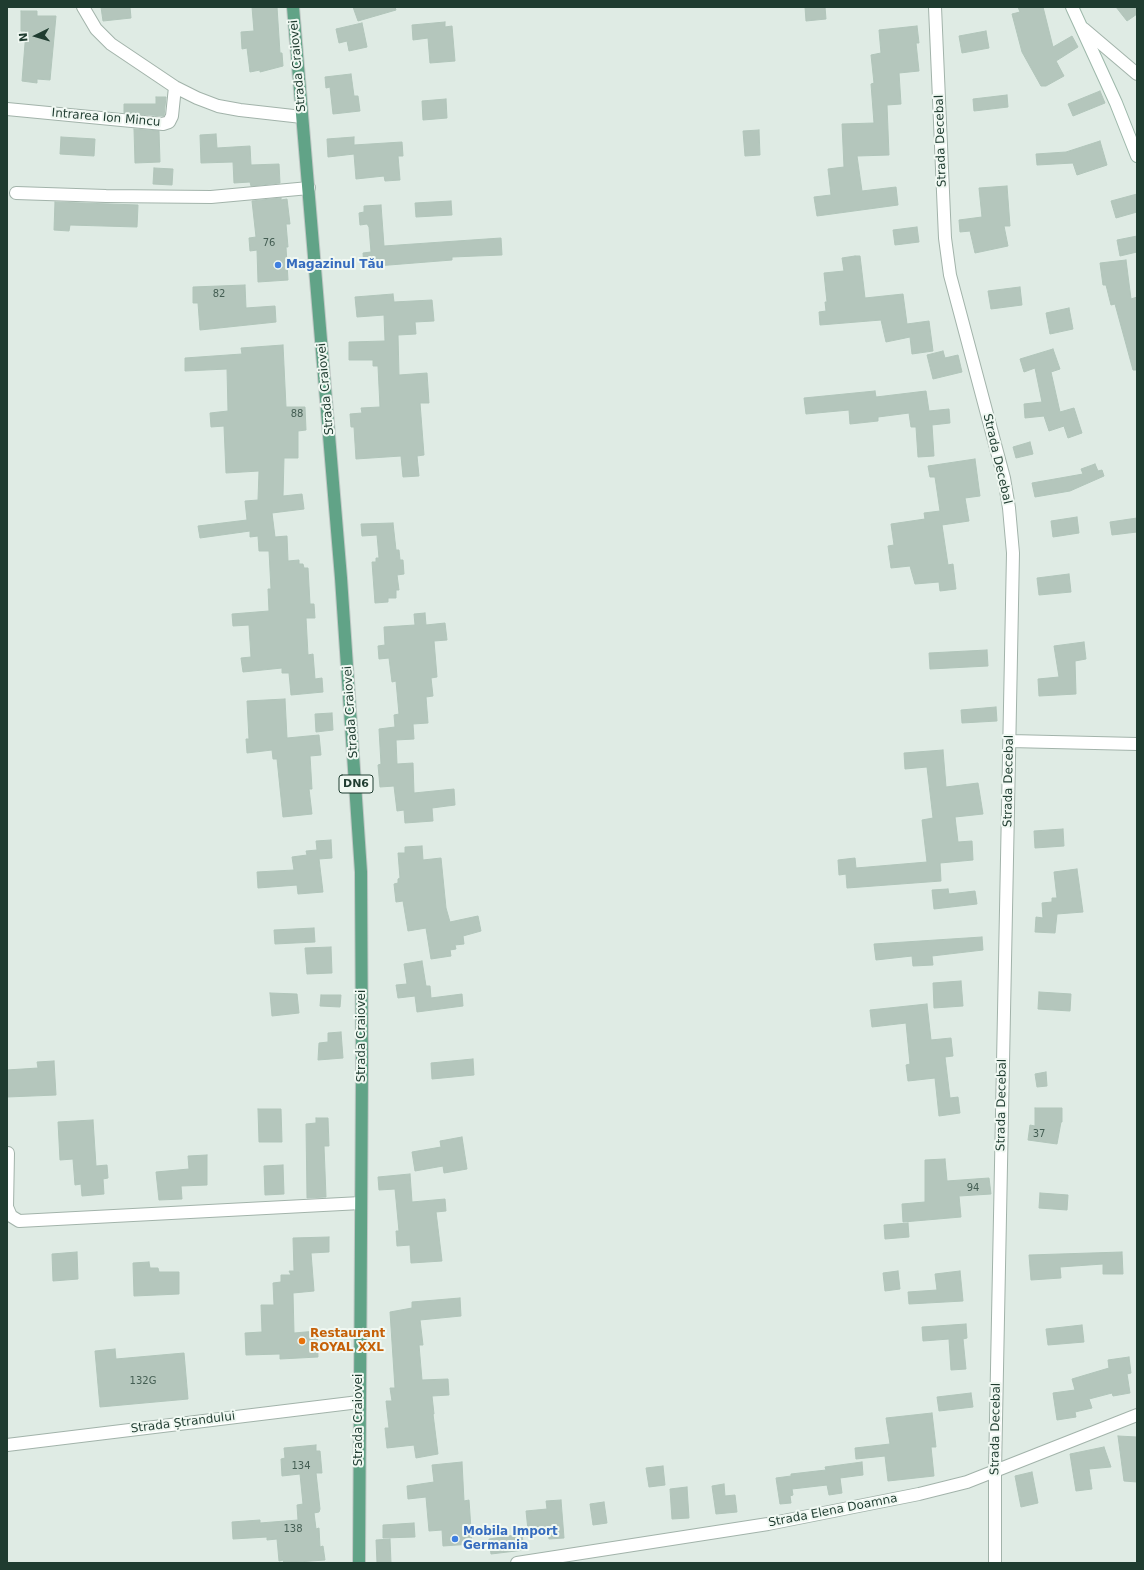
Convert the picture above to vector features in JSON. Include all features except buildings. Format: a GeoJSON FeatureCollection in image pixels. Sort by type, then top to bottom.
{"type":"FeatureCollection","features":[{"type":"Feature","properties":{"kind":"main road","name":"Strada Craiovei"},"geometry":{"type":"LineString","coordinates":[[293,7],[353,732],[361,872],[359,1563]]}},
{"type":"Feature","properties":{"kind":"street"},"geometry":{"type":"LineString","coordinates":[[83,7],[96,29],[111,44],[175,87],[218,106],[266,114],[302,117]]}},
{"type":"Feature","properties":{"kind":"street","name":"Strada Decebal"},"geometry":{"type":"LineString","coordinates":[[935,7],[945,238],[950,275],[997,450],[1009,508],[1013,553],[995,1471],[995,1563]]}},
{"type":"Feature","properties":{"kind":"street"},"geometry":{"type":"LineString","coordinates":[[1072,7],[1084,29],[1137,156]]}},
{"type":"Feature","properties":{"kind":"street"},"geometry":{"type":"LineString","coordinates":[[1084,29],[1137,74]]}},
{"type":"Feature","properties":{"kind":"street","name":"Intrarea Ion Mincu"},"geometry":{"type":"LineString","coordinates":[[7,109],[163,124],[169,122],[172,116],[175,87]]}},
{"type":"Feature","properties":{"kind":"street"},"geometry":{"type":"LineString","coordinates":[[16,193],[106,196],[211,196],[309,188]]}},
{"type":"Feature","properties":{"kind":"street"},"geometry":{"type":"LineString","coordinates":[[1010,741],[1137,744]]}},
{"type":"Feature","properties":{"kind":"street"},"geometry":{"type":"LineString","coordinates":[[8,1153],[7,1207],[11,1216],[19,1221],[361,1203]]}},
{"type":"Feature","properties":{"kind":"street","name":"Strada Ștrandului"},"geometry":{"type":"LineString","coordinates":[[7,1446],[359,1402]]}},
{"type":"Feature","properties":{"kind":"street","name":"Strada Elena Doamna"},"geometry":{"type":"LineString","coordinates":[[517,1563],[768,1524],[919,1494],[967,1482],[1137,1415]]}},
{"type":"Feature","properties":{"kind":"place","name":"Magazinul Tău"},"geometry":{"type":"Point","coordinates":[278,265]}},
{"type":"Feature","properties":{"kind":"place","name":"Restaurant ROYAL XXL"},"geometry":{"type":"Point","coordinates":[302,1341]}},
{"type":"Feature","properties":{"kind":"place","name":"Mobila Import Germania"},"geometry":{"type":"Point","coordinates":[455,1539]}}]}
